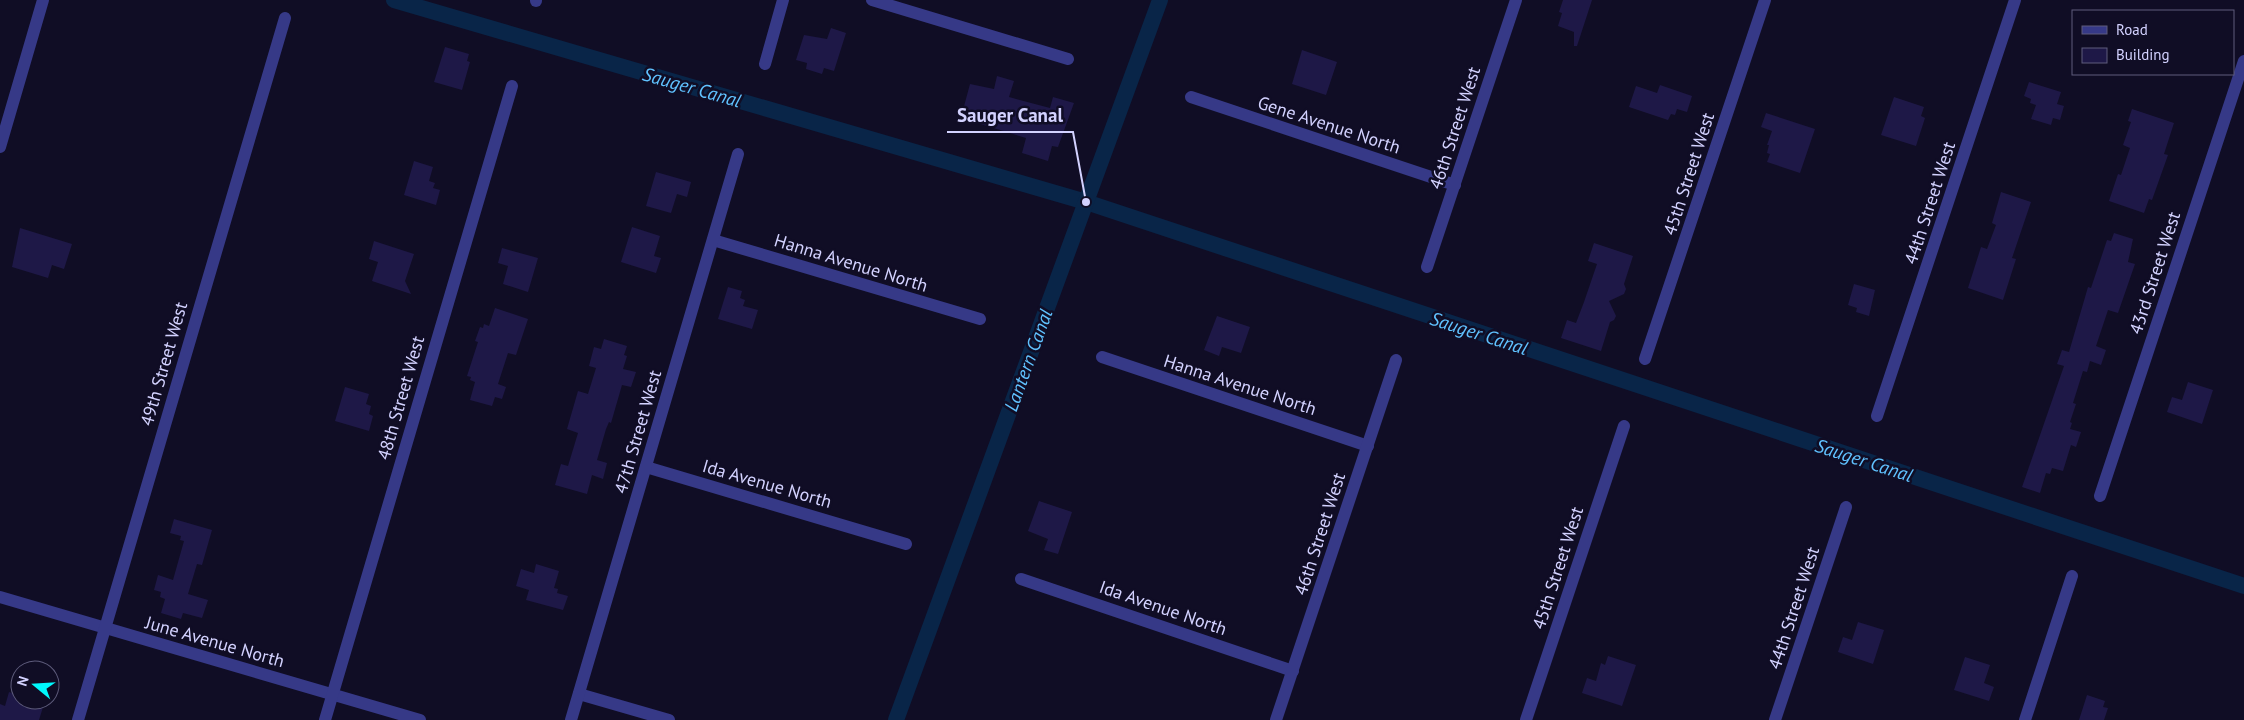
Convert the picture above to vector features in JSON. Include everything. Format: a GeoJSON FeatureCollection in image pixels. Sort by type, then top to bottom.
{"type":"FeatureCollection","features":[{"type":"Feature","properties":{"kind":"street"},"geometry":{"type":"LineString","coordinates":[[0,147],[43,0]]}},
{"type":"Feature","properties":{"kind":"street"},"geometry":{"type":"LineString","coordinates":[[765,64],[783,0]]}},
{"type":"Feature","properties":{"kind":"street"},"geometry":{"type":"LineString","coordinates":[[872,0],[1068,59]]}},
{"type":"Feature","properties":{"kind":"street","name":"46th Street West"},"geometry":{"type":"LineString","coordinates":[[1427,267],[1516,0]]}},
{"type":"Feature","properties":{"kind":"street","name":"45th Street West"},"geometry":{"type":"LineString","coordinates":[[1646,359],[1765,0]]}},
{"type":"Feature","properties":{"kind":"street","name":"44th Street West"},"geometry":{"type":"LineString","coordinates":[[1877,416],[2015,0]]}},
{"type":"Feature","properties":{"kind":"street","name":"49th Street West"},"geometry":{"type":"LineString","coordinates":[[78,720],[285,18]]}},
{"type":"Feature","properties":{"kind":"street","name":"43rd Street West"},"geometry":{"type":"LineString","coordinates":[[2100,496],[2244,61]]}},
{"type":"Feature","properties":{"kind":"street","name":"48th Street West"},"geometry":{"type":"LineString","coordinates":[[325,720],[512,86]]}},
{"type":"Feature","properties":{"kind":"street","name":"Gene Avenue North"},"geometry":{"type":"LineString","coordinates":[[1192,97],[1455,184]]}},
{"type":"Feature","properties":{"kind":"street","name":"47th Street West"},"geometry":{"type":"LineString","coordinates":[[571,720],[738,154]]}},
{"type":"Feature","properties":{"kind":"street","name":"Hanna Avenue North"},"geometry":{"type":"LineString","coordinates":[[713,240],[980,319]]}},
{"type":"Feature","properties":{"kind":"street","name":"Hanna Avenue North"},"geometry":{"type":"LineString","coordinates":[[1102,357],[1368,446]]}},
{"type":"Feature","properties":{"kind":"street","name":"46th Street West"},"geometry":{"type":"LineString","coordinates":[[1276,720],[1396,360]]}},
{"type":"Feature","properties":{"kind":"street","name":"45th Street West"},"geometry":{"type":"LineString","coordinates":[[1526,720],[1624,426]]}},
{"type":"Feature","properties":{"kind":"street","name":"Ida Avenue North"},"geometry":{"type":"LineString","coordinates":[[646,467],[906,544]]}},
{"type":"Feature","properties":{"kind":"street","name":"44th Street West"},"geometry":{"type":"LineString","coordinates":[[1775,720],[1846,507]]}},
{"type":"Feature","properties":{"kind":"street"},"geometry":{"type":"LineString","coordinates":[[2025,720],[2072,576]]}},
{"type":"Feature","properties":{"kind":"street","name":"Ida Avenue North"},"geometry":{"type":"LineString","coordinates":[[1021,579],[1293,671]]}},
{"type":"Feature","properties":{"kind":"street","name":"June Avenue North"},"geometry":{"type":"LineString","coordinates":[[0,597],[420,720]]}},
{"type":"Feature","properties":{"kind":"street"},"geometry":{"type":"LineString","coordinates":[[579,694],[669,720]]}},
{"type":"Feature","properties":{"kind":"building"},"geometry":{"type":"Polygon","coordinates":[[[1563,0],[1592,0],[1577,46],[1574,46],[1574,32],[1558,26],[1562,13],[1559,12],[1563,0]]]}},
{"type":"Feature","properties":{"kind":"building"},"geometry":{"type":"Polygon","coordinates":[[[831,28],[846,33],[834,71],[824,68],[822,74],[806,69],[807,63],[796,60],[804,35],[827,39],[831,28]]]}},
{"type":"Feature","properties":{"kind":"building"},"geometry":{"type":"Polygon","coordinates":[[[445,47],[469,54],[467,61],[470,62],[462,90],[434,82],[445,47]]]}},
{"type":"Feature","properties":{"kind":"building"},"geometry":{"type":"Polygon","coordinates":[[[1302,50],[1337,62],[1326,95],[1292,84],[1302,50]]]}},
{"type":"Feature","properties":{"kind":"building"},"geometry":{"type":"Polygon","coordinates":[[[997,76],[1014,81],[1009,97],[1050,108],[1053,97],[1074,103],[1058,147],[1052,146],[1048,161],[1022,153],[1026,138],[974,122],[977,114],[963,110],[970,84],[994,89],[997,76]]]}},
{"type":"Feature","properties":{"kind":"building"},"geometry":{"type":"Polygon","coordinates":[[[2029,82],[2061,92],[2057,104],[2064,106],[2060,120],[2053,118],[2051,125],[2031,119],[2036,105],[2030,103],[2031,99],[2024,96],[2029,82]]]}},
{"type":"Feature","properties":{"kind":"building"},"geometry":{"type":"Polygon","coordinates":[[[1660,85],[1692,96],[1687,112],[1677,109],[1675,115],[1671,114],[1668,120],[1629,107],[1636,86],[1657,93],[1660,85]]]}},
{"type":"Feature","properties":{"kind":"building"},"geometry":{"type":"Polygon","coordinates":[[[1894,97],[1924,107],[1921,116],[1925,118],[1916,146],[1881,135],[1894,97]]]}},
{"type":"Feature","properties":{"kind":"building"},"geometry":{"type":"Polygon","coordinates":[[[2132,109],[2174,123],[2164,154],[2168,155],[2152,200],[2149,199],[2144,213],[2109,201],[2118,174],[2121,175],[2130,148],[2123,145],[2131,122],[2128,121],[2132,109]]]}},
{"type":"Feature","properties":{"kind":"building"},"geometry":{"type":"Polygon","coordinates":[[[1766,113],[1815,129],[1800,173],[1767,162],[1770,154],[1767,153],[1769,145],[1767,145],[1772,131],[1761,127],[1766,113]]]}},
{"type":"Feature","properties":{"kind":"building"},"geometry":{"type":"Polygon","coordinates":[[[414,161],[433,167],[429,181],[435,183],[433,188],[440,190],[436,205],[404,195],[414,161]]]}},
{"type":"Feature","properties":{"kind":"building"},"geometry":{"type":"Polygon","coordinates":[[[656,172],[691,182],[687,197],[677,194],[671,213],[646,206],[656,172]]]}},
{"type":"Feature","properties":{"kind":"building"},"geometry":{"type":"Polygon","coordinates":[[[2001,192],[2031,202],[2012,258],[2016,259],[2003,300],[1968,288],[1981,247],[1987,249],[1996,225],[1992,223],[2001,192]]]}},
{"type":"Feature","properties":{"kind":"building"},"geometry":{"type":"Polygon","coordinates":[[[632,227],[660,236],[654,256],[661,258],[656,273],[621,262],[632,227]]]}},
{"type":"Feature","properties":{"kind":"building"},"geometry":{"type":"Polygon","coordinates":[[[20,228],[72,244],[64,269],[52,265],[48,278],[12,267],[20,228]]]}},
{"type":"Feature","properties":{"kind":"building"},"geometry":{"type":"Polygon","coordinates":[[[2114,233],[2133,239],[2128,262],[2135,264],[2118,313],[2108,310],[2096,346],[2106,350],[2101,365],[2090,361],[2087,372],[2083,371],[2073,403],[2076,404],[2070,422],[2072,423],[2070,429],[2081,432],[2076,447],[2071,445],[2063,471],[2052,468],[2050,474],[2046,473],[2040,493],[2022,487],[2064,366],[2057,364],[2062,350],[2069,352],[2088,287],[2091,288],[2107,240],[2111,241],[2114,233]]]}},
{"type":"Feature","properties":{"kind":"building"},"geometry":{"type":"Polygon","coordinates":[[[374,241],[414,254],[405,281],[411,294],[372,281],[378,262],[369,259],[374,241]]]}},
{"type":"Feature","properties":{"kind":"building"},"geometry":{"type":"Polygon","coordinates":[[[1594,243],[1633,256],[1624,284],[1626,289],[1624,294],[1609,301],[1616,316],[1610,322],[1601,351],[1561,338],[1567,320],[1576,323],[1584,302],[1597,264],[1588,261],[1594,243]]]}},
{"type":"Feature","properties":{"kind":"building"},"geometry":{"type":"Polygon","coordinates":[[[502,248],[538,258],[528,292],[503,284],[508,266],[498,263],[502,248]]]}},
{"type":"Feature","properties":{"kind":"building"},"geometry":{"type":"Polygon","coordinates":[[[1854,284],[1875,290],[1869,316],[1856,312],[1857,308],[1848,305],[1854,284]]]}},
{"type":"Feature","properties":{"kind":"building"},"geometry":{"type":"Polygon","coordinates":[[[728,287],[742,291],[740,298],[745,300],[743,306],[758,310],[752,329],[718,319],[728,287]]]}},
{"type":"Feature","properties":{"kind":"building"},"geometry":{"type":"Polygon","coordinates":[[[495,308],[528,319],[516,355],[508,353],[498,384],[506,387],[502,399],[495,397],[492,406],[470,400],[475,382],[470,380],[471,377],[467,376],[478,342],[475,341],[480,327],[483,328],[484,324],[489,326],[495,308]]]}},
{"type":"Feature","properties":{"kind":"building"},"geometry":{"type":"Polygon","coordinates":[[[1217,316],[1250,327],[1241,353],[1222,347],[1219,356],[1204,350],[1217,316]]]}},
{"type":"Feature","properties":{"kind":"building"},"geometry":{"type":"Polygon","coordinates":[[[604,339],[627,346],[624,355],[627,356],[623,369],[636,372],[631,387],[622,385],[611,423],[609,422],[606,429],[597,460],[607,463],[603,479],[592,475],[587,494],[555,485],[561,464],[568,466],[578,433],[567,429],[578,391],[588,394],[596,368],[589,366],[594,347],[601,349],[604,339]]]}},
{"type":"Feature","properties":{"kind":"building"},"geometry":{"type":"Polygon","coordinates":[[[2188,382],[2213,390],[2202,424],[2167,412],[2172,397],[2182,400],[2188,382]]]}},
{"type":"Feature","properties":{"kind":"building"},"geometry":{"type":"Polygon","coordinates":[[[345,387],[369,394],[366,404],[371,406],[369,414],[373,416],[369,431],[335,421],[345,387]]]}},
{"type":"Feature","properties":{"kind":"building"},"geometry":{"type":"Polygon","coordinates":[[[1039,501],[1072,512],[1058,554],[1044,550],[1048,539],[1028,531],[1039,501]]]}},
{"type":"Feature","properties":{"kind":"building"},"geometry":{"type":"Polygon","coordinates":[[[174,519],[212,530],[202,565],[197,564],[188,594],[208,600],[202,618],[183,613],[181,619],[161,613],[165,599],[160,597],[161,592],[154,590],[158,575],[173,580],[184,541],[180,540],[181,536],[170,533],[174,519]]]}},
{"type":"Feature","properties":{"kind":"building"},"geometry":{"type":"Polygon","coordinates":[[[536,564],[559,571],[554,588],[558,589],[557,593],[568,596],[563,610],[526,600],[529,590],[516,586],[521,569],[534,573],[536,564]]]}},
{"type":"Feature","properties":{"kind":"building"},"geometry":{"type":"Polygon","coordinates":[[[1858,622],[1884,630],[1873,664],[1838,652],[1843,637],[1852,640],[1858,622]]]}},
{"type":"Feature","properties":{"kind":"building"},"geometry":{"type":"Polygon","coordinates":[[[1608,656],[1636,665],[1622,706],[1582,693],[1587,678],[1596,681],[1601,663],[1605,665],[1608,656]]]}},
{"type":"Feature","properties":{"kind":"building"},"geometry":{"type":"Polygon","coordinates":[[[1965,657],[1990,665],[1984,683],[1994,687],[1989,701],[1954,690],[1965,657]]]}},
{"type":"Feature","properties":{"kind":"building"},"geometry":{"type":"Polygon","coordinates":[[[9,692],[10,710],[42,710],[39,720],[0,720],[0,704],[5,706],[9,692]]]}},
{"type":"Feature","properties":{"kind":"building"},"geometry":{"type":"Polygon","coordinates":[[[2087,695],[2105,701],[2103,707],[2108,708],[2104,720],[2079,720],[2087,695]]]}},
{"type":"Feature","properties":{"kind":"waterway","name":"Sauger Canal"},"geometry":{"type":"LineString","coordinates":[[394,0],[1086,202],[2244,586]]}},
{"type":"Feature","properties":{"kind":"waterway","name":"Lantern Canal"},"geometry":{"type":"LineString","coordinates":[[896,720],[1160,0]]}},
{"type":"Feature","properties":{"kind":"place","name":"Sauger Canal"},"geometry":{"type":"Point","coordinates":[1086,202]}}]}
